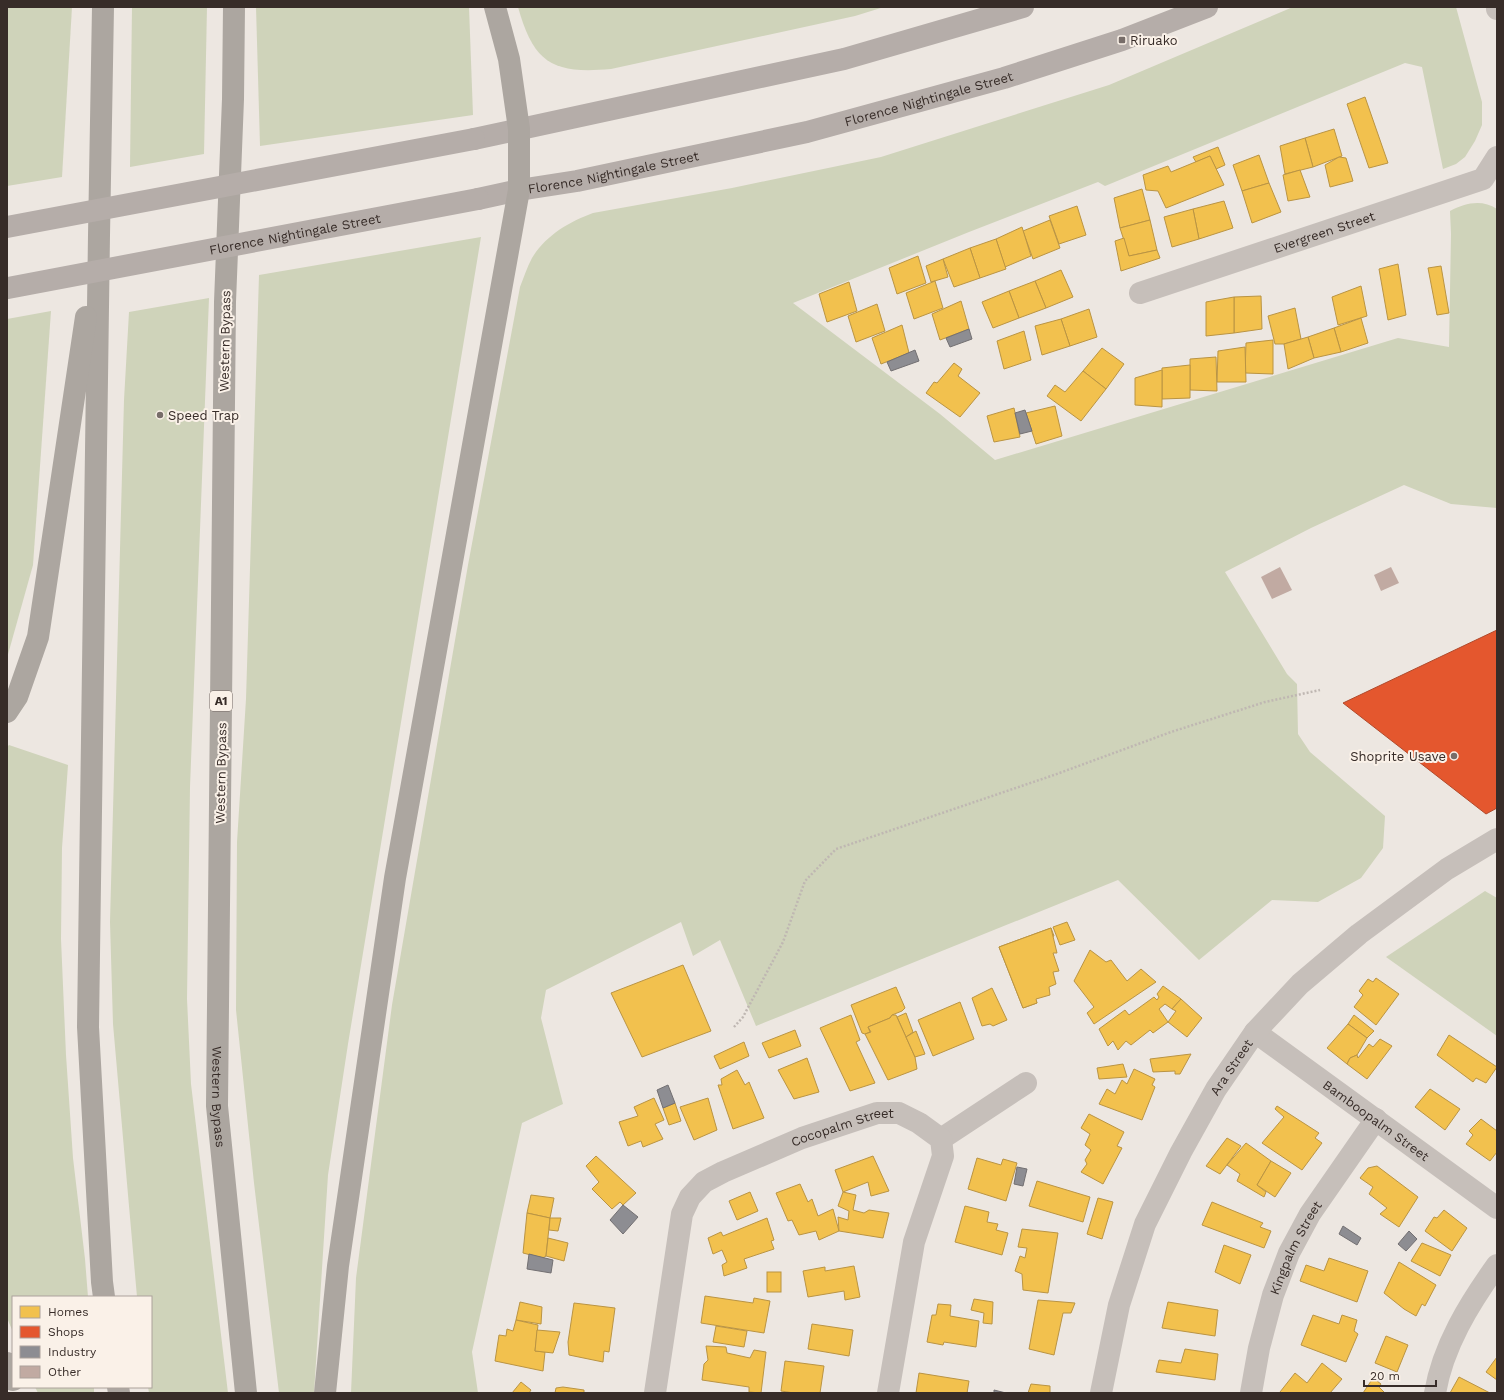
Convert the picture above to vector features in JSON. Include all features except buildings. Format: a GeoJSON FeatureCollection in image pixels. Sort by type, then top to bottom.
{"type":"FeatureCollection","features":[{"type":"Feature","properties":{"kind":"highway"},"geometry":{"type":"LineString","coordinates":[[103,7],[98,235],[88,1027],[104,1296]]}},
{"type":"Feature","properties":{"kind":"highway","name":"Western Bypass"},"geometry":{"type":"LineString","coordinates":[[234,7],[233,99],[225,302],[218,1106],[246,1393]]}},
{"type":"Feature","properties":{"kind":"highway"},"geometry":{"type":"LineString","coordinates":[[325,1393],[338,1266],[395,878],[519,190],[518,129],[509,59],[496,7]]}},
{"type":"Feature","properties":{"kind":"highway"},"geometry":{"type":"LineString","coordinates":[[7,712],[17,697],[38,637],[98,235]]}},
{"type":"Feature","properties":{"kind":"highway"},"geometry":{"type":"LineString","coordinates":[[7,1363],[12,1377]]}},
{"type":"Feature","properties":{"kind":"main road"},"geometry":{"type":"LineString","coordinates":[[7,227],[474,139],[844,59],[1023,7]]}},
{"type":"Feature","properties":{"kind":"main road","name":"Florence Nightingale Street"},"geometry":{"type":"LineString","coordinates":[[7,288],[519,190],[577,181],[807,132],[1004,78],[1122,40],[1207,7]]}},
{"type":"Feature","properties":{"kind":"street","name":"Evergreen Street"},"geometry":{"type":"LineString","coordinates":[[1140,293],[1483,179],[1497,157]]}},
{"type":"Feature","properties":{"kind":"street","name":"Ara Street"},"geometry":{"type":"LineString","coordinates":[[1101,1393],[1119,1305],[1145,1224],[1180,1152],[1212,1095],[1255,1032],[1300,984],[1359,934],[1448,868],[1497,839]]}},
{"type":"Feature","properties":{"kind":"street","name":"Bamboopalm Street"},"geometry":{"type":"LineString","coordinates":[[1255,1032],[1497,1208]]}},
{"type":"Feature","properties":{"kind":"street"},"geometry":{"type":"LineString","coordinates":[[888,1393],[914,1242],[944,1156],[941,1140],[1026,1083]]}},
{"type":"Feature","properties":{"kind":"street","name":"Cocopalm Street"},"geometry":{"type":"LineString","coordinates":[[655,1393],[682,1214],[690,1197],[704,1182],[723,1172],[802,1138],[877,1113],[899,1113],[919,1123],[941,1140]]}},
{"type":"Feature","properties":{"kind":"street","name":"Kingpalm Street"},"geometry":{"type":"LineString","coordinates":[[1251,1393],[1259,1348],[1273,1295],[1290,1253],[1310,1214],[1376,1119]]}},
{"type":"Feature","properties":{"kind":"street"},"geometry":{"type":"LineString","coordinates":[[1435,1393],[1438,1376],[1453,1336],[1475,1296],[1497,1265]]}},
{"type":"Feature","properties":{"kind":"path"},"geometry":{"type":"LineString","coordinates":[[734,1027],[743,1018],[783,942],[805,881],[836,849],[1171,732],[1265,702],[1320,690]]}},
{"type":"Feature","properties":{"kind":"green space"},"geometry":{"type":"Polygon","coordinates":[[[7,7],[72,7],[62,177],[7,186],[7,7]]]}},
{"type":"Feature","properties":{"kind":"green space"},"geometry":{"type":"Polygon","coordinates":[[[132,7],[207,7],[204,154],[130,167],[132,7]]]}},
{"type":"Feature","properties":{"kind":"green space"},"geometry":{"type":"Polygon","coordinates":[[[256,7],[469,7],[473,115],[260,146],[256,7]]]}},
{"type":"Feature","properties":{"kind":"green space"},"geometry":{"type":"Polygon","coordinates":[[[518,7],[884,7],[855,16],[611,69],[591,70],[560,67],[539,53],[524,26],[518,7]]]}},
{"type":"Feature","properties":{"kind":"green space"},"geometry":{"type":"Polygon","coordinates":[[[1293,7],[1456,7],[1482,102],[1482,125],[1475,141],[1465,157],[1456,164],[1443,169],[1422,67],[1405,63],[1105,186],[1098,182],[793,303],[940,414],[995,460],[1398,338],[1449,347],[1450,211],[1474,203],[1485,204],[1497,209],[1497,508],[1451,504],[1404,485],[1311,528],[1225,572],[1287,674],[1297,684],[1298,734],[1310,752],[1385,816],[1383,848],[1361,878],[1318,902],[1272,900],[1199,960],[1118,880],[756,1026],[720,940],[693,956],[681,922],[546,990],[541,1018],[563,1104],[522,1123],[472,1352],[478,1393],[351,1393],[356,1278],[392,1005],[468,565],[520,287],[532,258],[544,243],[559,230],[593,213],[732,188],[881,157],[1109,85],[1293,7]]]}},
{"type":"Feature","properties":{"kind":"green space"},"geometry":{"type":"Polygon","coordinates":[[[481,237],[348,1044],[328,1175],[314,1393],[279,1393],[254,1183],[236,1010],[237,842],[246,699],[259,275],[481,237]]]}},
{"type":"Feature","properties":{"kind":"green space"},"geometry":{"type":"Polygon","coordinates":[[[209,298],[190,787],[187,999],[191,1084],[228,1393],[149,1393],[148,1388],[152,1388],[152,1296],[137,1296],[113,1024],[110,922],[124,400],[129,312],[209,298]]]}},
{"type":"Feature","properties":{"kind":"green space"},"geometry":{"type":"Polygon","coordinates":[[[51,311],[33,565],[7,658],[7,319],[51,311]]]}},
{"type":"Feature","properties":{"kind":"green space"},"geometry":{"type":"Polygon","coordinates":[[[9,745],[68,765],[62,848],[61,939],[66,1055],[73,1158],[88,1296],[12,1296],[12,1330],[7,1318],[7,747],[9,745]]]}},
{"type":"Feature","properties":{"kind":"green space"},"geometry":{"type":"Polygon","coordinates":[[[1485,891],[1497,898],[1497,1036],[1386,957],[1485,891]]]}},
{"type":"Feature","properties":{"kind":"green space"},"geometry":{"type":"Polygon","coordinates":[[[36,1388],[94,1388],[94,1393],[38,1393],[36,1388]]]}},
{"type":"Feature","properties":{"kind":"place","name":"Riruako"},"geometry":{"type":"Point","coordinates":[1122,40]}},
{"type":"Feature","properties":{"kind":"place","name":"Speed Trap"},"geometry":{"type":"Point","coordinates":[160,415]}},
{"type":"Feature","properties":{"kind":"place","name":"Shoprite Usave"},"geometry":{"type":"Point","coordinates":[1454,756]}}]}
